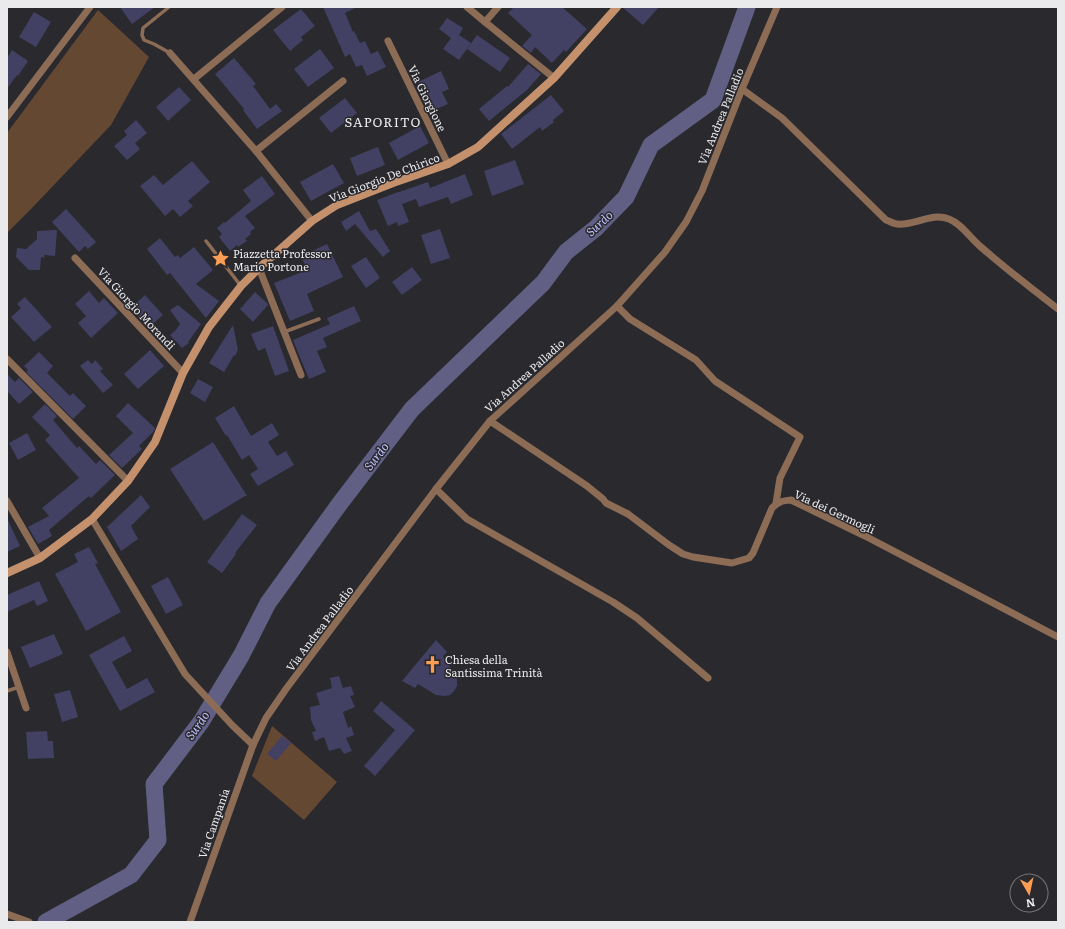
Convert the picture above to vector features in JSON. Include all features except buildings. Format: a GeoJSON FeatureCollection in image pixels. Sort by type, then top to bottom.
{"type":"FeatureCollection","features":[{"type":"Feature","properties":{"kind":"main road","name":"Via Giorgio De Chirico"},"geometry":{"type":"LineString","coordinates":[[7,573],[40,558],[92,519],[128,481],[155,442],[183,373],[210,327],[241,286],[259,268],[312,221],[337,205],[393,183],[448,164],[478,147],[554,78],[617,7]]}},
{"type":"Feature","properties":{"kind":"street"},"geometry":{"type":"LineString","coordinates":[[7,117],[90,7]]}},
{"type":"Feature","properties":{"kind":"street"},"geometry":{"type":"LineString","coordinates":[[194,79],[282,7]]}},
{"type":"Feature","properties":{"kind":"street"},"geometry":{"type":"LineString","coordinates":[[467,7],[554,78]]}},
{"type":"Feature","properties":{"kind":"street"},"geometry":{"type":"LineString","coordinates":[[485,22],[498,7]]}},
{"type":"Feature","properties":{"kind":"street","name":"Via Andrea Palladio"},"geometry":{"type":"LineString","coordinates":[[253,745],[266,718],[286,689],[436,489],[490,421],[617,306],[665,252],[686,222],[702,191],[742,89],[777,7]]}},
{"type":"Feature","properties":{"kind":"street","name":"Via Giorgione"},"geometry":{"type":"LineString","coordinates":[[388,41],[448,164]]}},
{"type":"Feature","properties":{"kind":"street"},"geometry":{"type":"LineString","coordinates":[[170,53],[256,151],[312,221]]}},
{"type":"Feature","properties":{"kind":"street"},"geometry":{"type":"LineString","coordinates":[[256,151],[343,82]]}},
{"type":"Feature","properties":{"kind":"street"},"geometry":{"type":"LineString","coordinates":[[742,89],[782,118],[886,220],[897,224],[911,223],[938,217],[949,219],[962,228],[1005,268],[1058,309]]}},
{"type":"Feature","properties":{"kind":"street","name":"Via Giorgio Morandi"},"geometry":{"type":"LineString","coordinates":[[75,258],[183,373]]}},
{"type":"Feature","properties":{"kind":"street"},"geometry":{"type":"LineString","coordinates":[[259,268],[301,375]]}},
{"type":"Feature","properties":{"kind":"street"},"geometry":{"type":"LineString","coordinates":[[490,421],[587,486],[606,503],[628,514],[669,545],[684,554],[693,557],[732,562],[749,558],[756,546],[772,508],[776,503],[780,478],[800,437],[715,381],[696,360],[630,319],[617,306]]}},
{"type":"Feature","properties":{"kind":"street"},"geometry":{"type":"LineString","coordinates":[[7,359],[128,481]]}},
{"type":"Feature","properties":{"kind":"street"},"geometry":{"type":"LineString","coordinates":[[436,489],[467,519],[613,602],[637,618],[708,678]]}},
{"type":"Feature","properties":{"kind":"street","name":"Via dei Germogli"},"geometry":{"type":"LineString","coordinates":[[776,503],[791,500],[811,509],[1058,638]]}},
{"type":"Feature","properties":{"kind":"street"},"geometry":{"type":"LineString","coordinates":[[7,501],[40,558]]}},
{"type":"Feature","properties":{"kind":"street"},"geometry":{"type":"LineString","coordinates":[[92,519],[185,674],[232,725],[253,745]]}},
{"type":"Feature","properties":{"kind":"street"},"geometry":{"type":"LineString","coordinates":[[7,652],[26,708]]}},
{"type":"Feature","properties":{"kind":"street","name":"Via Campania"},"geometry":{"type":"LineString","coordinates":[[189,922],[253,745]]}},
{"type":"Feature","properties":{"kind":"street"},"geometry":{"type":"LineString","coordinates":[[7,914],[29,922]]}},
{"type":"Feature","properties":{"kind":"lane"},"geometry":{"type":"LineString","coordinates":[[169,7],[143,28],[142,35],[144,40],[170,53]]}},
{"type":"Feature","properties":{"kind":"lane"},"geometry":{"type":"LineString","coordinates":[[206,241],[241,286]]}},
{"type":"Feature","properties":{"kind":"lane"},"geometry":{"type":"LineString","coordinates":[[284,332],[319,319]]}},
{"type":"Feature","properties":{"kind":"lane"},"geometry":{"type":"LineString","coordinates":[[7,691],[19,687]]}},
{"type":"Feature","properties":{"kind":"shaded area"},"geometry":{"type":"Polygon","coordinates":[[[98,10],[149,57],[111,125],[7,233],[7,133],[98,10]]]}},
{"type":"Feature","properties":{"kind":"shaded area"},"geometry":{"type":"Polygon","coordinates":[[[272,726],[337,782],[304,820],[252,776],[272,726]]]}},
{"type":"Feature","properties":{"kind":"waterway","name":"Surdo"},"geometry":{"type":"LineString","coordinates":[[46,922],[131,875],[158,840],[154,784],[201,722],[241,656],[268,603],[338,506],[412,409],[543,283],[566,252],[596,228],[626,197],[651,145],[713,100],[747,7]]}},
{"type":"Feature","properties":{"kind":"place","name":"Piazzetta Professor Mario Portone"},"geometry":{"type":"Point","coordinates":[220,259]}},
{"type":"Feature","properties":{"kind":"place","name":"Chiesa della Santissima Trinità"},"geometry":{"type":"Point","coordinates":[432,665]}},
{"type":"Feature","properties":{"kind":"district","name":"SAPORITO"},"geometry":{"type":"Point","coordinates":[383,121]}}]}
